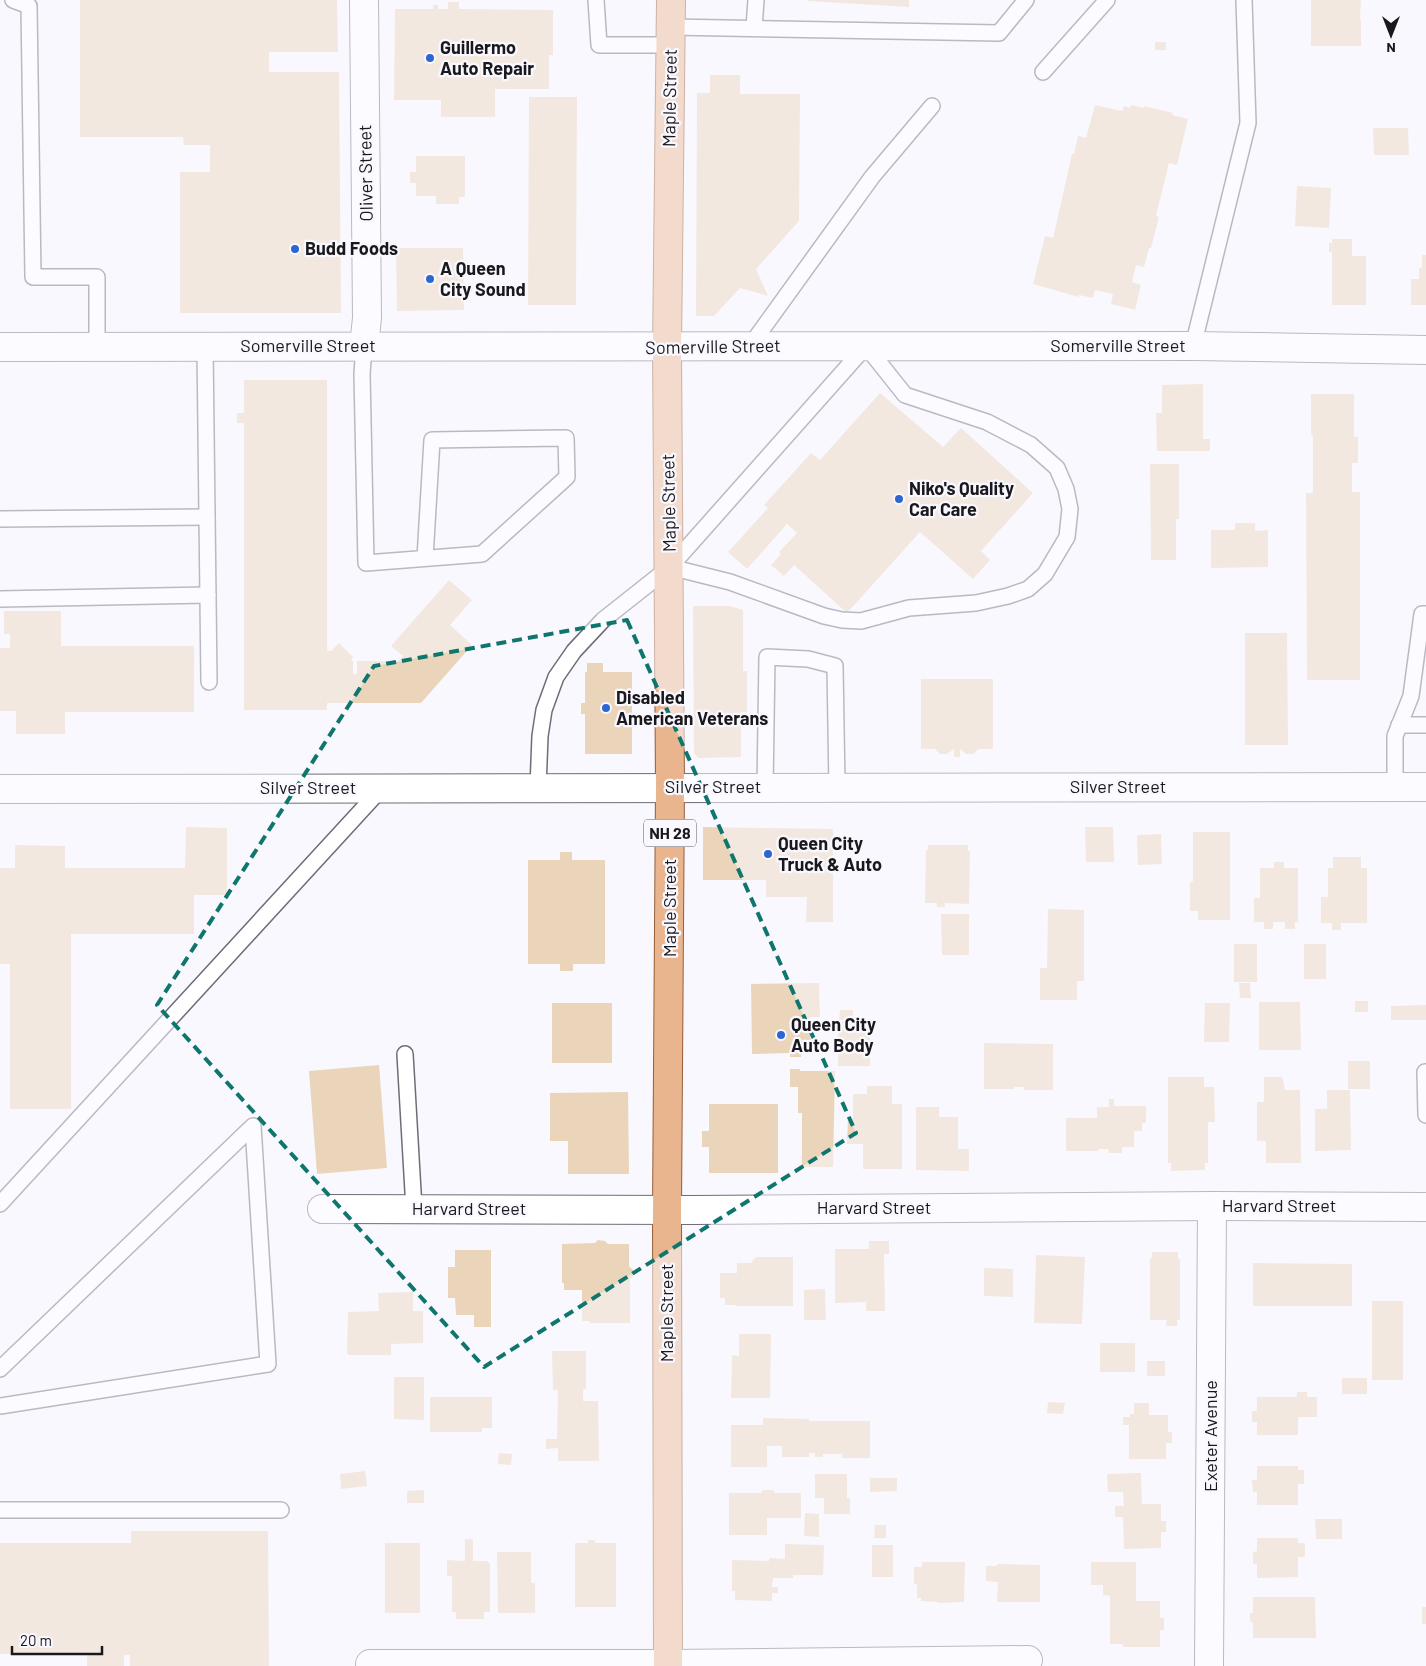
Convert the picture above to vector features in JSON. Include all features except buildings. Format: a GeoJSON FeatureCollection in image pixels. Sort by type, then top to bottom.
{"type":"FeatureCollection","features":[{"type":"Feature","properties":{"kind":"main road","name":"Maple Street"},"geometry":{"type":"LineString","coordinates":[[668,1665],[667,1210],[670,567],[667,348],[671,0]]}},
{"type":"Feature","properties":{"kind":"street","name":"Oliver Street"},"geometry":{"type":"LineString","coordinates":[[364,0],[367,318],[364,346]]}},
{"type":"Feature","properties":{"kind":"street","name":"Somerville Street"},"geometry":{"type":"LineString","coordinates":[[0,348],[205,346],[667,348],[750,346],[1193,346],[1426,350]]}},
{"type":"Feature","properties":{"kind":"street","name":"Silver Street"},"geometry":{"type":"LineString","coordinates":[[0,789],[1426,787]]}},
{"type":"Feature","properties":{"kind":"street","name":"Harvard Street"},"geometry":{"type":"LineString","coordinates":[[322,1209],[667,1210],[1212,1206],[1426,1207]]}},
{"type":"Feature","properties":{"kind":"street","name":"Exeter Avenue"},"geometry":{"type":"LineString","coordinates":[[1209,1666],[1212,1206]]}},
{"type":"Feature","properties":{"kind":"street"},"geometry":{"type":"LineString","coordinates":[[370,1665],[668,1665],[1028,1660]]}},
{"type":"Feature","properties":{"kind":"lane"},"geometry":{"type":"LineString","coordinates":[[12,0],[29,6],[33,277],[97,277],[97,347]]}},
{"type":"Feature","properties":{"kind":"lane"},"geometry":{"type":"LineString","coordinates":[[596,0],[599,45],[754,28],[998,33],[1026,0]]}},
{"type":"Feature","properties":{"kind":"lane"},"geometry":{"type":"LineString","coordinates":[[754,28],[756,0]]}},
{"type":"Feature","properties":{"kind":"lane"},"geometry":{"type":"LineString","coordinates":[[1043,72],[1107,0]]}},
{"type":"Feature","properties":{"kind":"lane"},"geometry":{"type":"LineString","coordinates":[[1193,346],[1248,123],[1244,0]]}},
{"type":"Feature","properties":{"kind":"lane"},"geometry":{"type":"LineString","coordinates":[[750,346],[872,176],[932,106]]}},
{"type":"Feature","properties":{"kind":"lane"},"geometry":{"type":"LineString","coordinates":[[205,346],[209,682]]}},
{"type":"Feature","properties":{"kind":"lane"},"geometry":{"type":"LineString","coordinates":[[364,346],[362,374],[366,563],[482,554],[567,477],[566,438],[432,440],[425,558]]}},
{"type":"Feature","properties":{"kind":"lane"},"geometry":{"type":"LineString","coordinates":[[538,788],[540,736],[544,710],[556,677],[574,651],[603,620],[670,567],[866,346],[905,395],[987,422],[1031,445],[1057,468],[1066,489],[1070,509],[1067,537],[1045,574],[1028,589],[1008,596],[976,603],[909,608],[861,620],[842,620],[824,616],[730,582],[670,567]]}},
{"type":"Feature","properties":{"kind":"lane"},"geometry":{"type":"LineString","coordinates":[[0,519],[207,517]]}},
{"type":"Feature","properties":{"kind":"lane"},"geometry":{"type":"LineString","coordinates":[[0,599],[208,595]]}},
{"type":"Feature","properties":{"kind":"lane"},"geometry":{"type":"LineString","coordinates":[[1395,787],[1395,736],[1411,696],[1422,614],[1426,614]]}},
{"type":"Feature","properties":{"kind":"lane"},"geometry":{"type":"LineString","coordinates":[[765,788],[767,657],[808,659],[835,666],[837,788]]}},
{"type":"Feature","properties":{"kind":"lane"},"geometry":{"type":"LineString","coordinates":[[1399,725],[1426,725]]}},
{"type":"Feature","properties":{"kind":"lane"},"geometry":{"type":"LineString","coordinates":[[0,1204],[382,788]]}},
{"type":"Feature","properties":{"kind":"lane"},"geometry":{"type":"LineString","coordinates":[[404,1054],[414,1209]]}},
{"type":"Feature","properties":{"kind":"lane"},"geometry":{"type":"LineString","coordinates":[[1424,1072],[1426,1115]]}},
{"type":"Feature","properties":{"kind":"lane"},"geometry":{"type":"LineString","coordinates":[[0,1370],[253,1126],[268,1364],[0,1406]]}},
{"type":"Feature","properties":{"kind":"lane"},"geometry":{"type":"LineString","coordinates":[[0,1510],[281,1510]]}},
{"type":"Feature","properties":{"kind":"highlighted area"},"geometry":{"type":"Polygon","coordinates":[[[627,620],[856,1133],[484,1367],[157,1005],[374,666],[627,620]]]}},
{"type":"Feature","properties":{"kind":"place","name":"Guillermo Auto Repair"},"geometry":{"type":"Point","coordinates":[430,58]}},
{"type":"Feature","properties":{"kind":"place","name":"Budd Foods"},"geometry":{"type":"Point","coordinates":[295,249]}},
{"type":"Feature","properties":{"kind":"place","name":"A Queen City Sound"},"geometry":{"type":"Point","coordinates":[430,279]}},
{"type":"Feature","properties":{"kind":"place","name":"Niko's Quality Car Care"},"geometry":{"type":"Point","coordinates":[899,499]}},
{"type":"Feature","properties":{"kind":"place","name":"Disabled American Veterans"},"geometry":{"type":"Point","coordinates":[606,708]}},
{"type":"Feature","properties":{"kind":"place","name":"Queen City Truck & Auto"},"geometry":{"type":"Point","coordinates":[768,854]}},
{"type":"Feature","properties":{"kind":"place","name":"Queen City Auto Body"},"geometry":{"type":"Point","coordinates":[781,1035]}}]}
